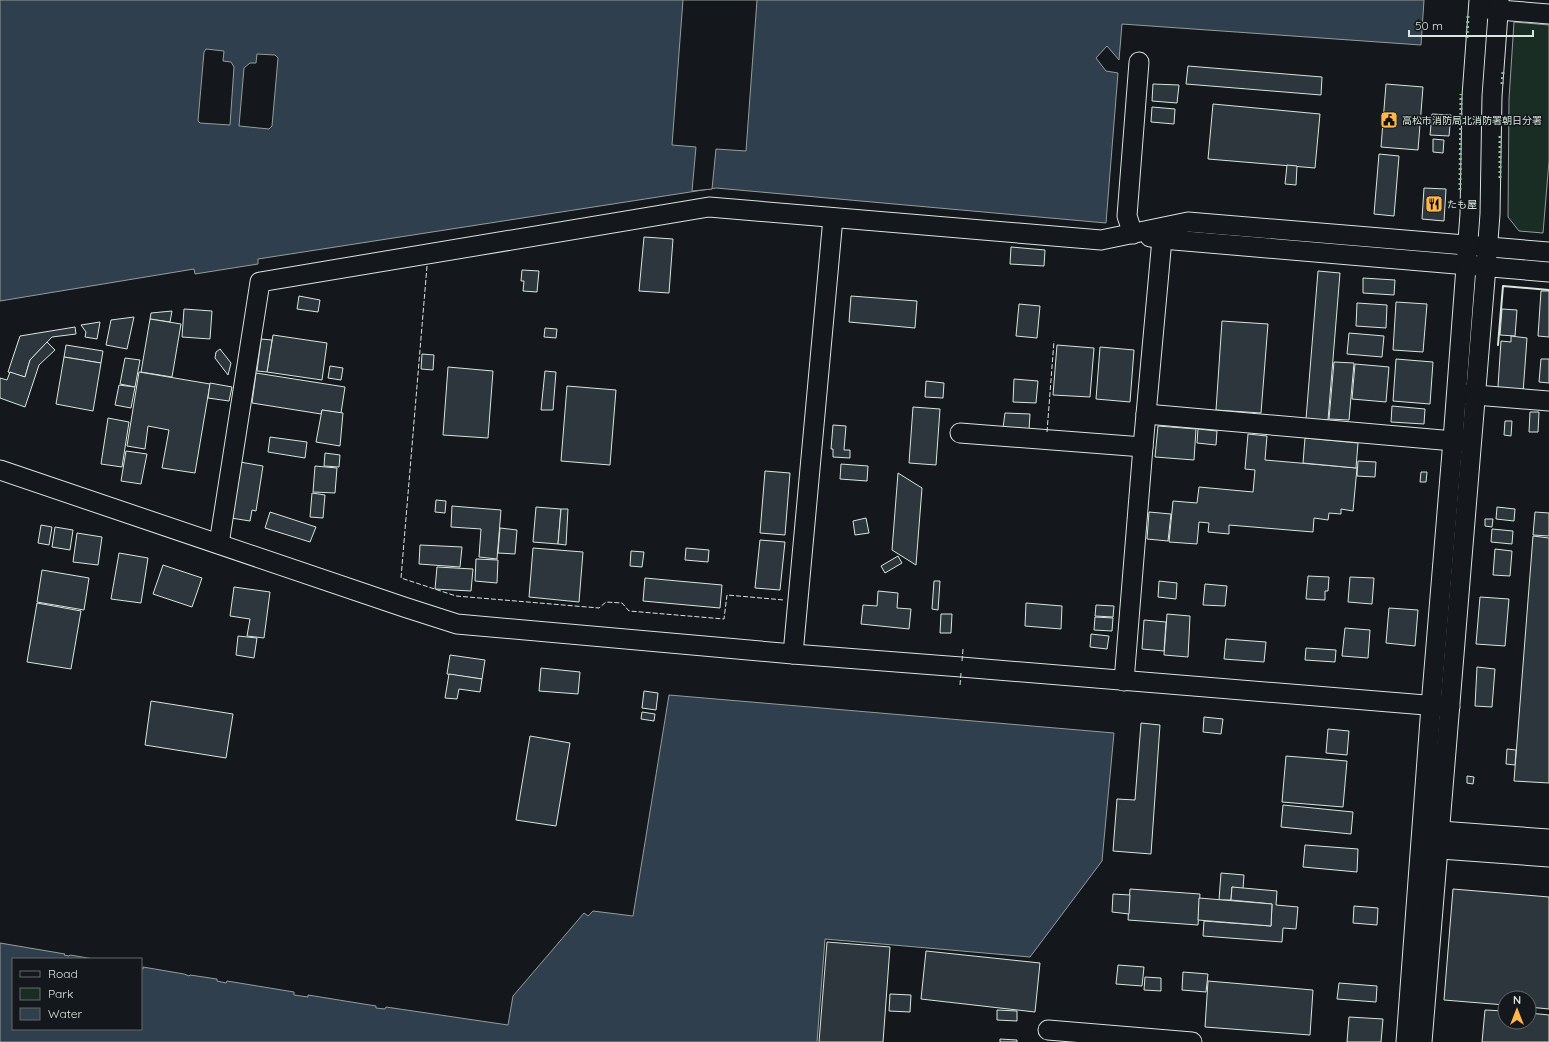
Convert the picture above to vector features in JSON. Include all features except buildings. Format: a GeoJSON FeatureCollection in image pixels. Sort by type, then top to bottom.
{"type":"FeatureCollection","features":[{"type":"Feature","properties":{"kind":"street"},"geometry":{"type":"LineString","coordinates":[[1422,1042],[1430,839],[1431,706],[1470,214],[1472,96],[1479,4],[1498,5],[1549,14]]}},
{"type":"Feature","properties":{"kind":"street"},"geometry":{"type":"LineString","coordinates":[[1406,1042],[1430,839],[1450,708],[1488,247],[1492,96],[1498,5]]}},
{"type":"Feature","properties":{"kind":"street"},"geometry":{"type":"LineString","coordinates":[[1132,234],[1127,216],[1139,62]]}},
{"type":"Feature","properties":{"kind":"street"},"geometry":{"type":"LineString","coordinates":[[219,544],[260,282],[709,206],[833,218],[1101,240],[1188,222],[1549,252]]}},
{"type":"Feature","properties":{"kind":"street"},"geometry":{"type":"LineString","coordinates":[[793,654],[833,218]]}},
{"type":"Feature","properties":{"kind":"street"},"geometry":{"type":"LineString","coordinates":[[1132,234],[1162,239],[1549,272]]}},
{"type":"Feature","properties":{"kind":"street"},"geometry":{"type":"LineString","coordinates":[[1124,681],[1162,239]]}},
{"type":"Feature","properties":{"kind":"street"},"geometry":{"type":"LineString","coordinates":[[1456,393],[1549,401]]}},
{"type":"Feature","properties":{"kind":"street"},"geometry":{"type":"LineString","coordinates":[[1146,414],[1472,442]]}},
{"type":"Feature","properties":{"kind":"street"},"geometry":{"type":"LineString","coordinates":[[960,433],[1143,447]]}},
{"type":"Feature","properties":{"kind":"street"},"geometry":{"type":"LineString","coordinates":[[0,470],[457,624],[793,654],[1450,708]]}},
{"type":"Feature","properties":{"kind":"street"},"geometry":{"type":"LineString","coordinates":[[1430,839],[1549,839]]}},
{"type":"Feature","properties":{"kind":"street"},"geometry":{"type":"LineString","coordinates":[[1430,839],[1549,857]]}},
{"type":"Feature","properties":{"kind":"street"},"geometry":{"type":"LineString","coordinates":[[1048,1030],[1192,1042]]}},
{"type":"Feature","properties":{"kind":"green space"},"geometry":{"type":"Polygon","coordinates":[[[1514,22],[1549,25],[1549,161],[1543,233],[1519,231],[1508,217],[1509,99],[1514,22]]]}},
{"type":"Feature","properties":{"kind":"water"},"geometry":{"type":"Polygon","coordinates":[[[0,0],[1424,0],[1421,45],[1122,24],[1119,60],[1107,46],[1096,58],[1106,71],[1118,73],[1106,223],[716,188],[258,259],[258,264],[195,274],[194,269],[0,301],[0,0]]]}},
{"type":"Feature","properties":{"kind":"water"},"geometry":{"type":"Polygon","coordinates":[[[669,695],[1114,733],[1102,861],[1030,957],[825,939],[817,1042],[0,1042],[0,943],[65,954],[64,955],[69,956],[88,958],[12,958],[12,1030],[142,1030],[143,967],[189,976],[217,979],[217,981],[226,983],[227,981],[294,992],[294,995],[308,997],[308,995],[376,1006],[376,1008],[385,1009],[386,1007],[508,1025],[513,996],[584,913],[588,916],[593,911],[633,916],[669,695]]]}},
{"type":"Feature","properties":{"kind":"pier"},"geometry":{"type":"Polygon","coordinates":[[[683,0],[757,0],[746,151],[716,149],[712,189],[692,191],[696,147],[672,145],[683,0]]]}},
{"type":"Feature","properties":{"kind":"pier"},"geometry":{"type":"Polygon","coordinates":[[[206,49],[224,51],[223,61],[231,62],[234,67],[230,125],[200,123],[198,121],[204,52],[206,49]]]}},
{"type":"Feature","properties":{"kind":"pier"},"geometry":{"type":"Polygon","coordinates":[[[257,54],[275,55],[278,58],[272,126],[269,129],[239,126],[244,68],[250,63],[256,63],[257,54]]]}},
{"type":"Feature","properties":{"kind":"hedge"},"geometry":{"type":"LineString","coordinates":[[1467,38],[1468,16]]}},
{"type":"Feature","properties":{"kind":"hedge"},"geometry":{"type":"LineString","coordinates":[[1502,84],[1503,72]]}},
{"type":"Feature","properties":{"kind":"hedge"},"geometry":{"type":"LineString","coordinates":[[1460,190],[1461,94]]}},
{"type":"Feature","properties":{"kind":"hedge"},"geometry":{"type":"LineString","coordinates":[[1500,134],[1500,178]]}},
{"type":"Feature","properties":{"kind":"fence"},"geometry":{"type":"LineString","coordinates":[[427,266],[401,578],[456,596],[599,608],[606,602],[622,603],[629,611],[724,619],[727,595],[784,600]]}},
{"type":"Feature","properties":{"kind":"fence"},"geometry":{"type":"LineString","coordinates":[[1047,432],[1054,341]]}},
{"type":"Feature","properties":{"kind":"fence"},"geometry":{"type":"LineString","coordinates":[[962,661],[963,649]]}},
{"type":"Feature","properties":{"kind":"fence"},"geometry":{"type":"LineString","coordinates":[[960,685],[961,673]]}},
{"type":"Feature","properties":{"kind":"wall"},"geometry":{"type":"LineString","coordinates":[[1498,345],[1503,286],[1549,290]]}},
{"type":"Feature","properties":{"kind":"place","name":"高松市消防局北消防署朝日分署"},"geometry":{"type":"Point","coordinates":[1389,120]}},
{"type":"Feature","properties":{"kind":"place","name":"たも屋"},"geometry":{"type":"Point","coordinates":[1434,204]}}]}
